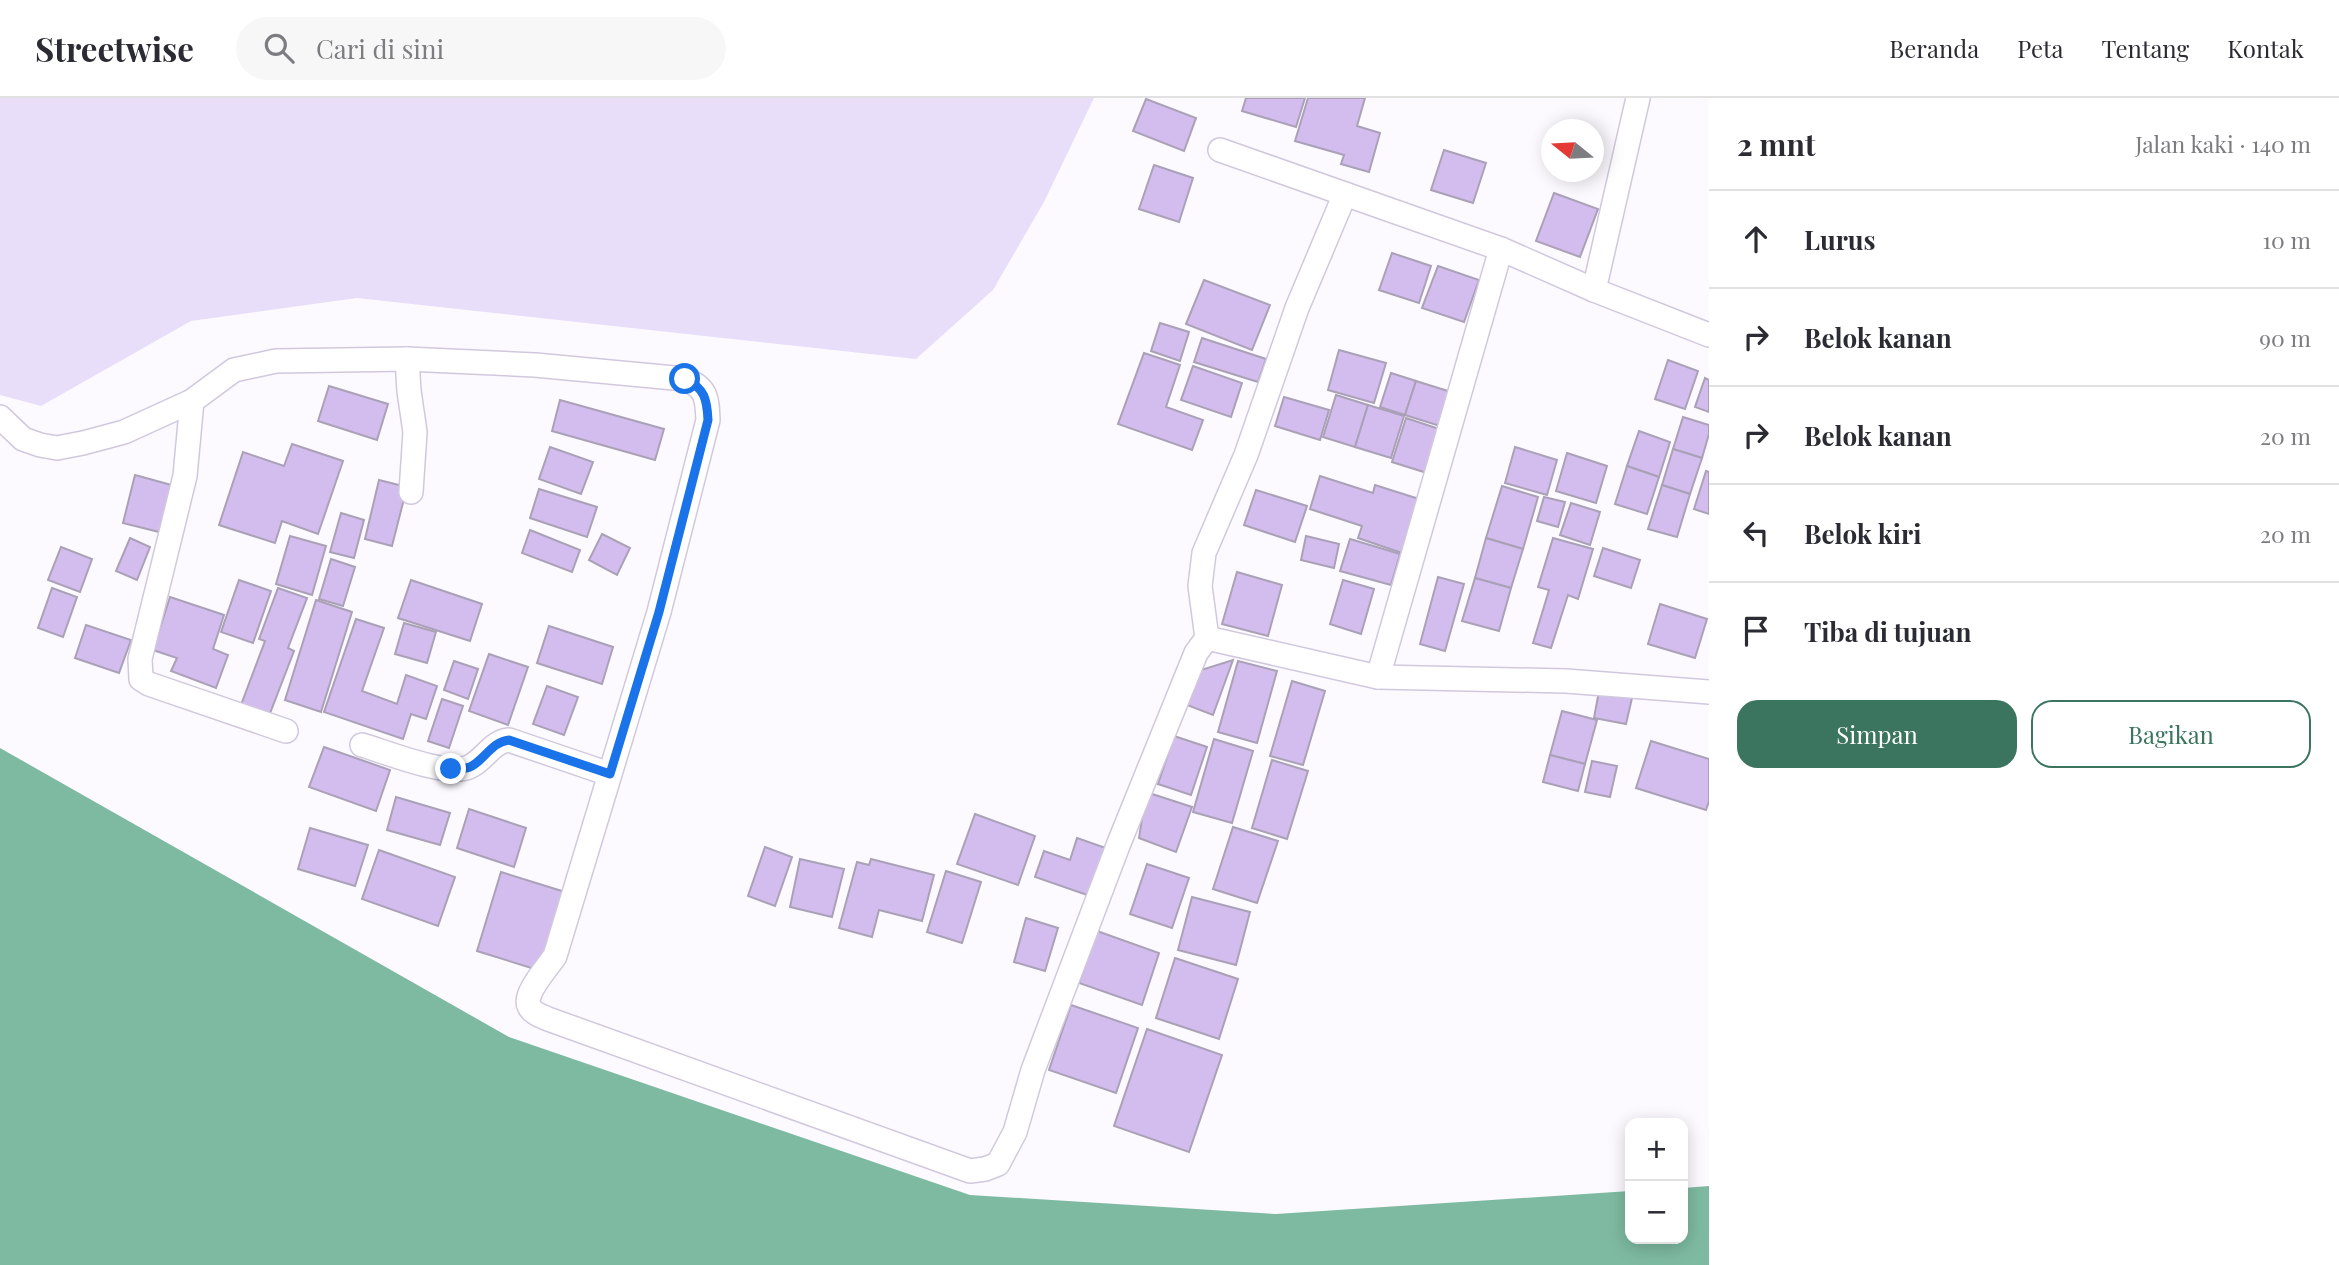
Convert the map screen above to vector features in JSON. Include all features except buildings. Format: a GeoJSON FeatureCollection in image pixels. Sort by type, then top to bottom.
{"type":"FeatureCollection","features":[{"type":"Feature","properties":{"kind":"street"},"geometry":{"type":"LineString","coordinates":[[1594,290],[1637,98]]}},
{"type":"Feature","properties":{"kind":"street"},"geometry":{"type":"LineString","coordinates":[[1220,150],[1501,249],[1594,290],[1709,335]]}},
{"type":"Feature","properties":{"kind":"street"},"geometry":{"type":"LineString","coordinates":[[0,417],[23,439],[57,448],[124,432],[192,401],[234,370],[276,360],[407,359],[535,365],[685,379],[695,384],[705,394],[708,420],[659,612],[555,956],[545,974],[532,987],[528,1006],[534,1012],[970,1171],[985,1169],[998,1164],[1003,1158],[1015,1132],[1033,1070],[1128,820],[1196,653],[1207,638],[1200,586],[1204,553],[1246,455],[1297,308],[1345,194]]}},
{"type":"Feature","properties":{"kind":"street"},"geometry":{"type":"LineString","coordinates":[[1378,677],[1501,249]]}},
{"type":"Feature","properties":{"kind":"street"},"geometry":{"type":"LineString","coordinates":[[407,359],[415,432],[411,492]]}},
{"type":"Feature","properties":{"kind":"street"},"geometry":{"type":"LineString","coordinates":[[192,401],[185,476],[140,659],[141,678],[149,684],[286,730]]}},
{"type":"Feature","properties":{"kind":"street"},"geometry":{"type":"LineString","coordinates":[[1207,638],[1378,677],[1566,681],[1709,692]]}},
{"type":"Feature","properties":{"kind":"street"},"geometry":{"type":"LineString","coordinates":[[362,745],[451,769],[468,768],[497,743],[509,740],[610,774]]}},
{"type":"Feature","properties":{"kind":"shaded area"},"geometry":{"type":"Polygon","coordinates":[[[0,98],[1094,98],[1044,202],[993,290],[916,359],[357,298],[191,321],[41,406],[0,395],[0,98]]]}},
{"type":"Feature","properties":{"kind":"shaded area"},"geometry":{"type":"Polygon","coordinates":[[[0,748],[509,1037],[970,1195],[1276,1214],[1625,1191],[1625,1244],[1688,1244],[1688,1188],[1709,1186],[1709,1265],[0,1265],[0,748]]]}},
{"type":"Feature","properties":{"kind":"route"},"geometry":{"type":"LineString","coordinates":[[451,769],[468,768],[497,743],[509,740],[610,774],[659,612],[708,420],[705,394],[685,379]]}}]}
